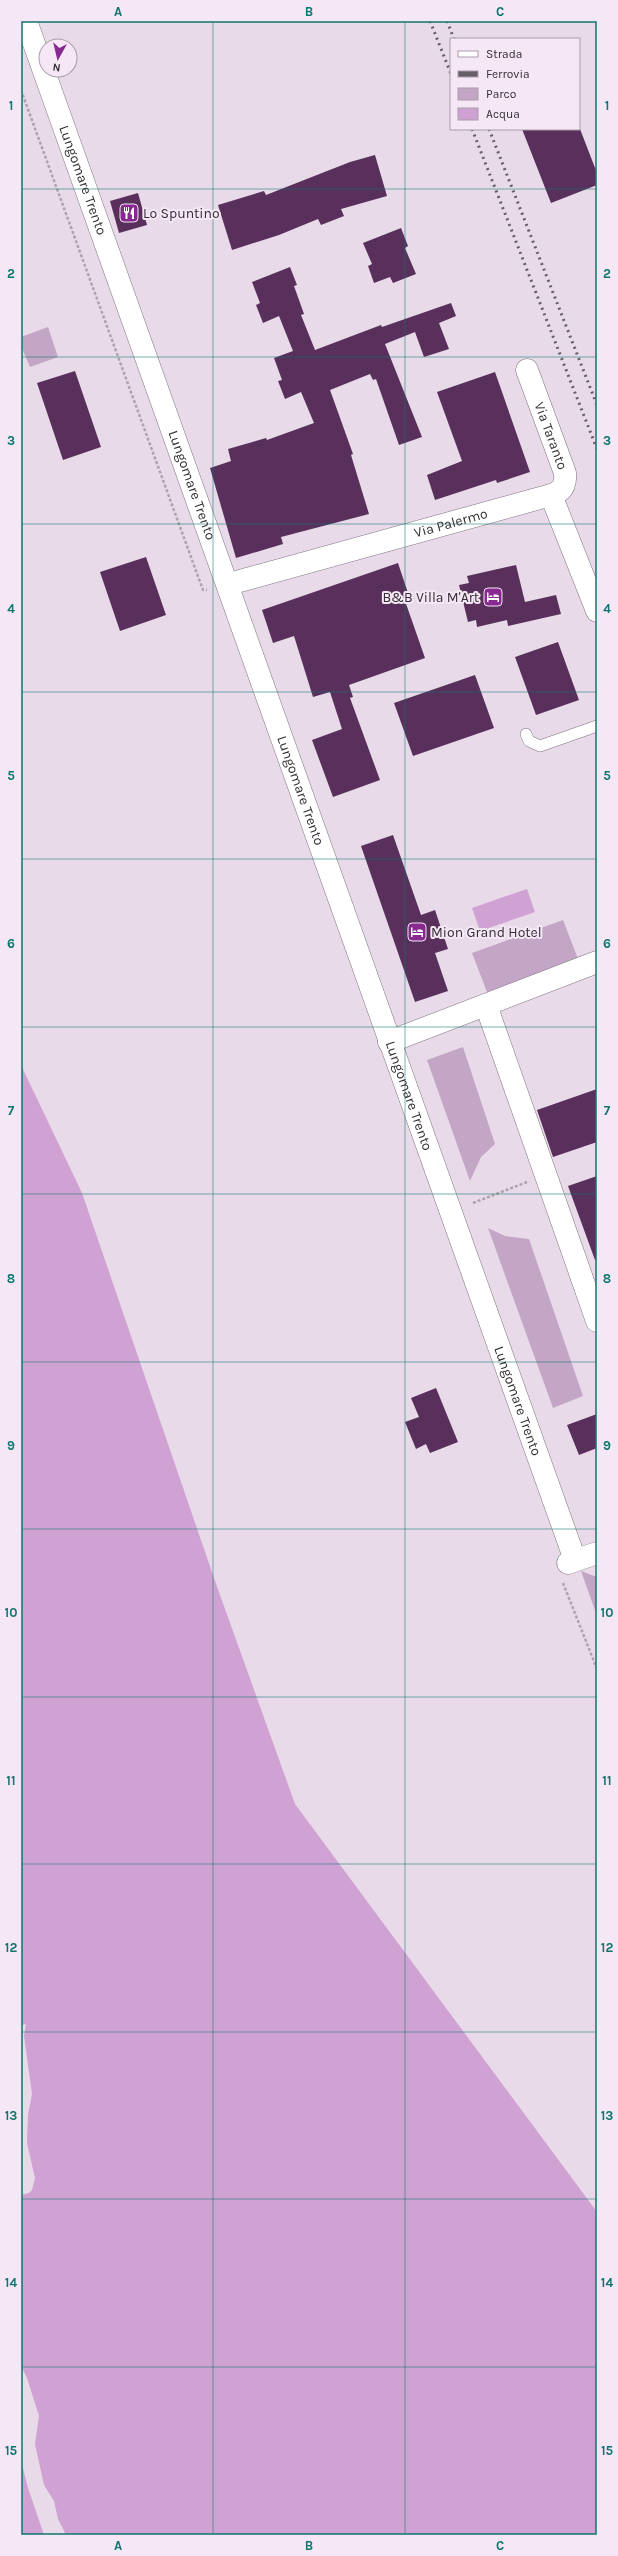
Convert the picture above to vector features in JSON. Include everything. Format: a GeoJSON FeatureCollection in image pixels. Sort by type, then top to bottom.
{"type":"FeatureCollection","features":[{"type":"Feature","properties":{"kind":"street","name":"Lungomare Trento"},"geometry":{"type":"LineString","coordinates":[[26,21],[219,587],[389,1042],[567,1566]]}},
{"type":"Feature","properties":{"kind":"street","name":"Via Taranto"},"geometry":{"type":"LineString","coordinates":[[527,370],[566,473],[564,485],[559,491],[551,495]]}},
{"type":"Feature","properties":{"kind":"street","name":"Via Palermo"},"geometry":{"type":"LineString","coordinates":[[219,587],[551,495]]}},
{"type":"Feature","properties":{"kind":"street"},"geometry":{"type":"LineString","coordinates":[[551,495],[597,612]]}},
{"type":"Feature","properties":{"kind":"street"},"geometry":{"type":"LineString","coordinates":[[389,1042],[597,962]]}},
{"type":"Feature","properties":{"kind":"street"},"geometry":{"type":"LineString","coordinates":[[486,1005],[597,1320]]}},
{"type":"Feature","properties":{"kind":"street"},"geometry":{"type":"LineString","coordinates":[[567,1566],[597,1553]]}},
{"type":"Feature","properties":{"kind":"lane"},"geometry":{"type":"LineString","coordinates":[[526,734],[529,741],[540,746],[597,726]]}},
{"type":"Feature","properties":{"kind":"path"},"geometry":{"type":"LineString","coordinates":[[21,90],[204,590],[219,587]]}},
{"type":"Feature","properties":{"kind":"path"},"geometry":{"type":"LineString","coordinates":[[473,1203],[530,1181]]}},
{"type":"Feature","properties":{"kind":"path"},"geometry":{"type":"LineString","coordinates":[[567,1566],[597,1669]]}},
{"type":"Feature","properties":{"kind":"green space"},"geometry":{"type":"Polygon","coordinates":[[[48,327],[58,357],[30,367],[21,346],[21,337],[48,327]]]}},
{"type":"Feature","properties":{"kind":"green space"},"geometry":{"type":"Polygon","coordinates":[[[563,920],[578,959],[487,992],[472,953],[563,920]]]}},
{"type":"Feature","properties":{"kind":"green space"},"geometry":{"type":"Polygon","coordinates":[[[463,1047],[495,1144],[481,1157],[470,1181],[427,1060],[463,1047]]]}},
{"type":"Feature","properties":{"kind":"green space"},"geometry":{"type":"Polygon","coordinates":[[[488,1228],[505,1236],[529,1239],[583,1396],[553,1408],[488,1228]]]}},
{"type":"Feature","properties":{"kind":"green space"},"geometry":{"type":"Polygon","coordinates":[[[581,1571],[597,1577],[597,1616],[581,1571]]]}},
{"type":"Feature","properties":{"kind":"water"},"geometry":{"type":"Polygon","coordinates":[[[527,889],[535,912],[480,931],[472,908],[527,889]]]}},
{"type":"Feature","properties":{"kind":"water"},"geometry":{"type":"Polygon","coordinates":[[[21,1065],[82,1193],[215,1581],[295,1804],[597,2212],[597,2535],[21,2535],[21,1065]]]}},
{"type":"Feature","properties":{"kind":"pier"},"geometry":{"type":"Polygon","coordinates":[[[26,2024],[24,2036],[32,2094],[28,2115],[27,2143],[35,2178],[32,2190],[29,2193],[21,2195],[21,2025],[26,2024]]]}},
{"type":"Feature","properties":{"kind":"pier"},"geometry":{"type":"Polygon","coordinates":[[[21,2366],[27,2378],[39,2416],[35,2444],[44,2485],[54,2501],[58,2519],[66,2535],[44,2535],[28,2488],[21,2460],[21,2366]]]}},
{"type":"Feature","properties":{"kind":"building"},"geometry":{"type":"Polygon","coordinates":[[[580,129],[597,173],[597,185],[551,203],[522,130],[580,129]]]}},
{"type":"Feature","properties":{"kind":"building"},"geometry":{"type":"Polygon","coordinates":[[[375,155],[387,196],[341,209],[344,216],[321,225],[318,219],[279,235],[232,250],[218,205],[264,191],[266,195],[350,162],[375,155]]]}},
{"type":"Feature","properties":{"kind":"building","name":"Lo Spuntino"},"geometry":{"type":"Polygon","coordinates":[[[138,193],[147,225],[119,233],[110,201],[138,193]]]}},
{"type":"Feature","properties":{"kind":"building"},"geometry":{"type":"Polygon","coordinates":[[[401,228],[408,246],[405,248],[416,274],[393,283],[390,277],[374,283],[368,266],[372,264],[363,243],[401,228]]]}},
{"type":"Feature","properties":{"kind":"building"},"geometry":{"type":"Polygon","coordinates":[[[290,267],[297,285],[294,286],[304,314],[301,315],[315,350],[381,325],[382,327],[451,303],[456,316],[439,323],[449,349],[424,357],[415,332],[385,344],[422,437],[399,445],[376,379],[373,380],[370,374],[330,390],[353,454],[351,455],[369,514],[281,537],[283,544],[236,558],[210,468],[231,461],[228,449],[266,438],[267,440],[314,423],[301,392],[285,399],[278,381],[282,380],[274,358],[293,351],[279,316],[263,323],[256,305],[260,303],[252,282],[290,267]]]}},
{"type":"Feature","properties":{"kind":"building"},"geometry":{"type":"Polygon","coordinates":[[[75,371],[101,447],[63,460],[37,383],[75,371]]]}},
{"type":"Feature","properties":{"kind":"building"},"geometry":{"type":"Polygon","coordinates":[[[495,372],[530,472],[497,483],[496,480],[435,500],[427,475],[462,461],[437,392],[495,372]]]}},
{"type":"Feature","properties":{"kind":"building"},"geometry":{"type":"Polygon","coordinates":[[[146,557],[166,615],[120,631],[100,572],[146,557]]]}},
{"type":"Feature","properties":{"kind":"building"},"geometry":{"type":"Polygon","coordinates":[[[398,563],[409,596],[404,598],[425,658],[349,685],[353,697],[350,698],[380,780],[333,797],[312,740],[342,729],[330,692],[313,697],[294,636],[273,643],[262,610],[398,563]]]}},
{"type":"Feature","properties":{"kind":"building","name":"B&B Villa M'Art"},"geometry":{"type":"Polygon","coordinates":[[[516,565],[525,602],[556,595],[561,614],[508,626],[507,620],[477,627],[476,620],[468,622],[459,585],[469,583],[467,576],[516,565]]]}},
{"type":"Feature","properties":{"kind":"building"},"geometry":{"type":"Polygon","coordinates":[[[558,642],[579,700],[536,715],[515,657],[558,642]]]}},
{"type":"Feature","properties":{"kind":"building"},"geometry":{"type":"Polygon","coordinates":[[[475,675],[494,728],[413,756],[394,703],[475,675]]]}},
{"type":"Feature","properties":{"kind":"building","name":"Mion Grand Hotel"},"geometry":{"type":"Polygon","coordinates":[[[393,835],[421,915],[435,910],[448,949],[435,953],[448,991],[415,1002],[361,846],[393,835]]]}},
{"type":"Feature","properties":{"kind":"building"},"geometry":{"type":"Polygon","coordinates":[[[597,1089],[597,1142],[553,1157],[537,1110],[597,1089]]]}},
{"type":"Feature","properties":{"kind":"building"},"geometry":{"type":"Polygon","coordinates":[[[597,1176],[597,1259],[595,1260],[568,1186],[597,1176]]]}},
{"type":"Feature","properties":{"kind":"building"},"geometry":{"type":"Polygon","coordinates":[[[436,1388],[458,1442],[430,1453],[426,1444],[416,1449],[405,1422],[419,1417],[411,1398],[436,1388]]]}},
{"type":"Feature","properties":{"kind":"building"},"geometry":{"type":"Polygon","coordinates":[[[597,1414],[597,1448],[579,1455],[567,1425],[597,1414]]]}},
{"type":"Feature","properties":{"kind":"railway"},"geometry":{"type":"LineString","coordinates":[[430,21],[450,71]]}},
{"type":"Feature","properties":{"kind":"railway"},"geometry":{"type":"LineString","coordinates":[[447,21],[454,38]]}},
{"type":"Feature","properties":{"kind":"railway"},"geometry":{"type":"LineString","coordinates":[[472,130],[597,449]]}},
{"type":"Feature","properties":{"kind":"railway"},"geometry":{"type":"LineString","coordinates":[[489,130],[597,405]]}},
{"type":"Feature","properties":{"kind":"place","name":"Lo Spuntino"},"geometry":{"type":"Point","coordinates":[129,213]}},
{"type":"Feature","properties":{"kind":"place","name":"B&B Villa M'Art"},"geometry":{"type":"Point","coordinates":[493,597]}},
{"type":"Feature","properties":{"kind":"place","name":"Mion Grand Hotel"},"geometry":{"type":"Point","coordinates":[417,932]}}]}
